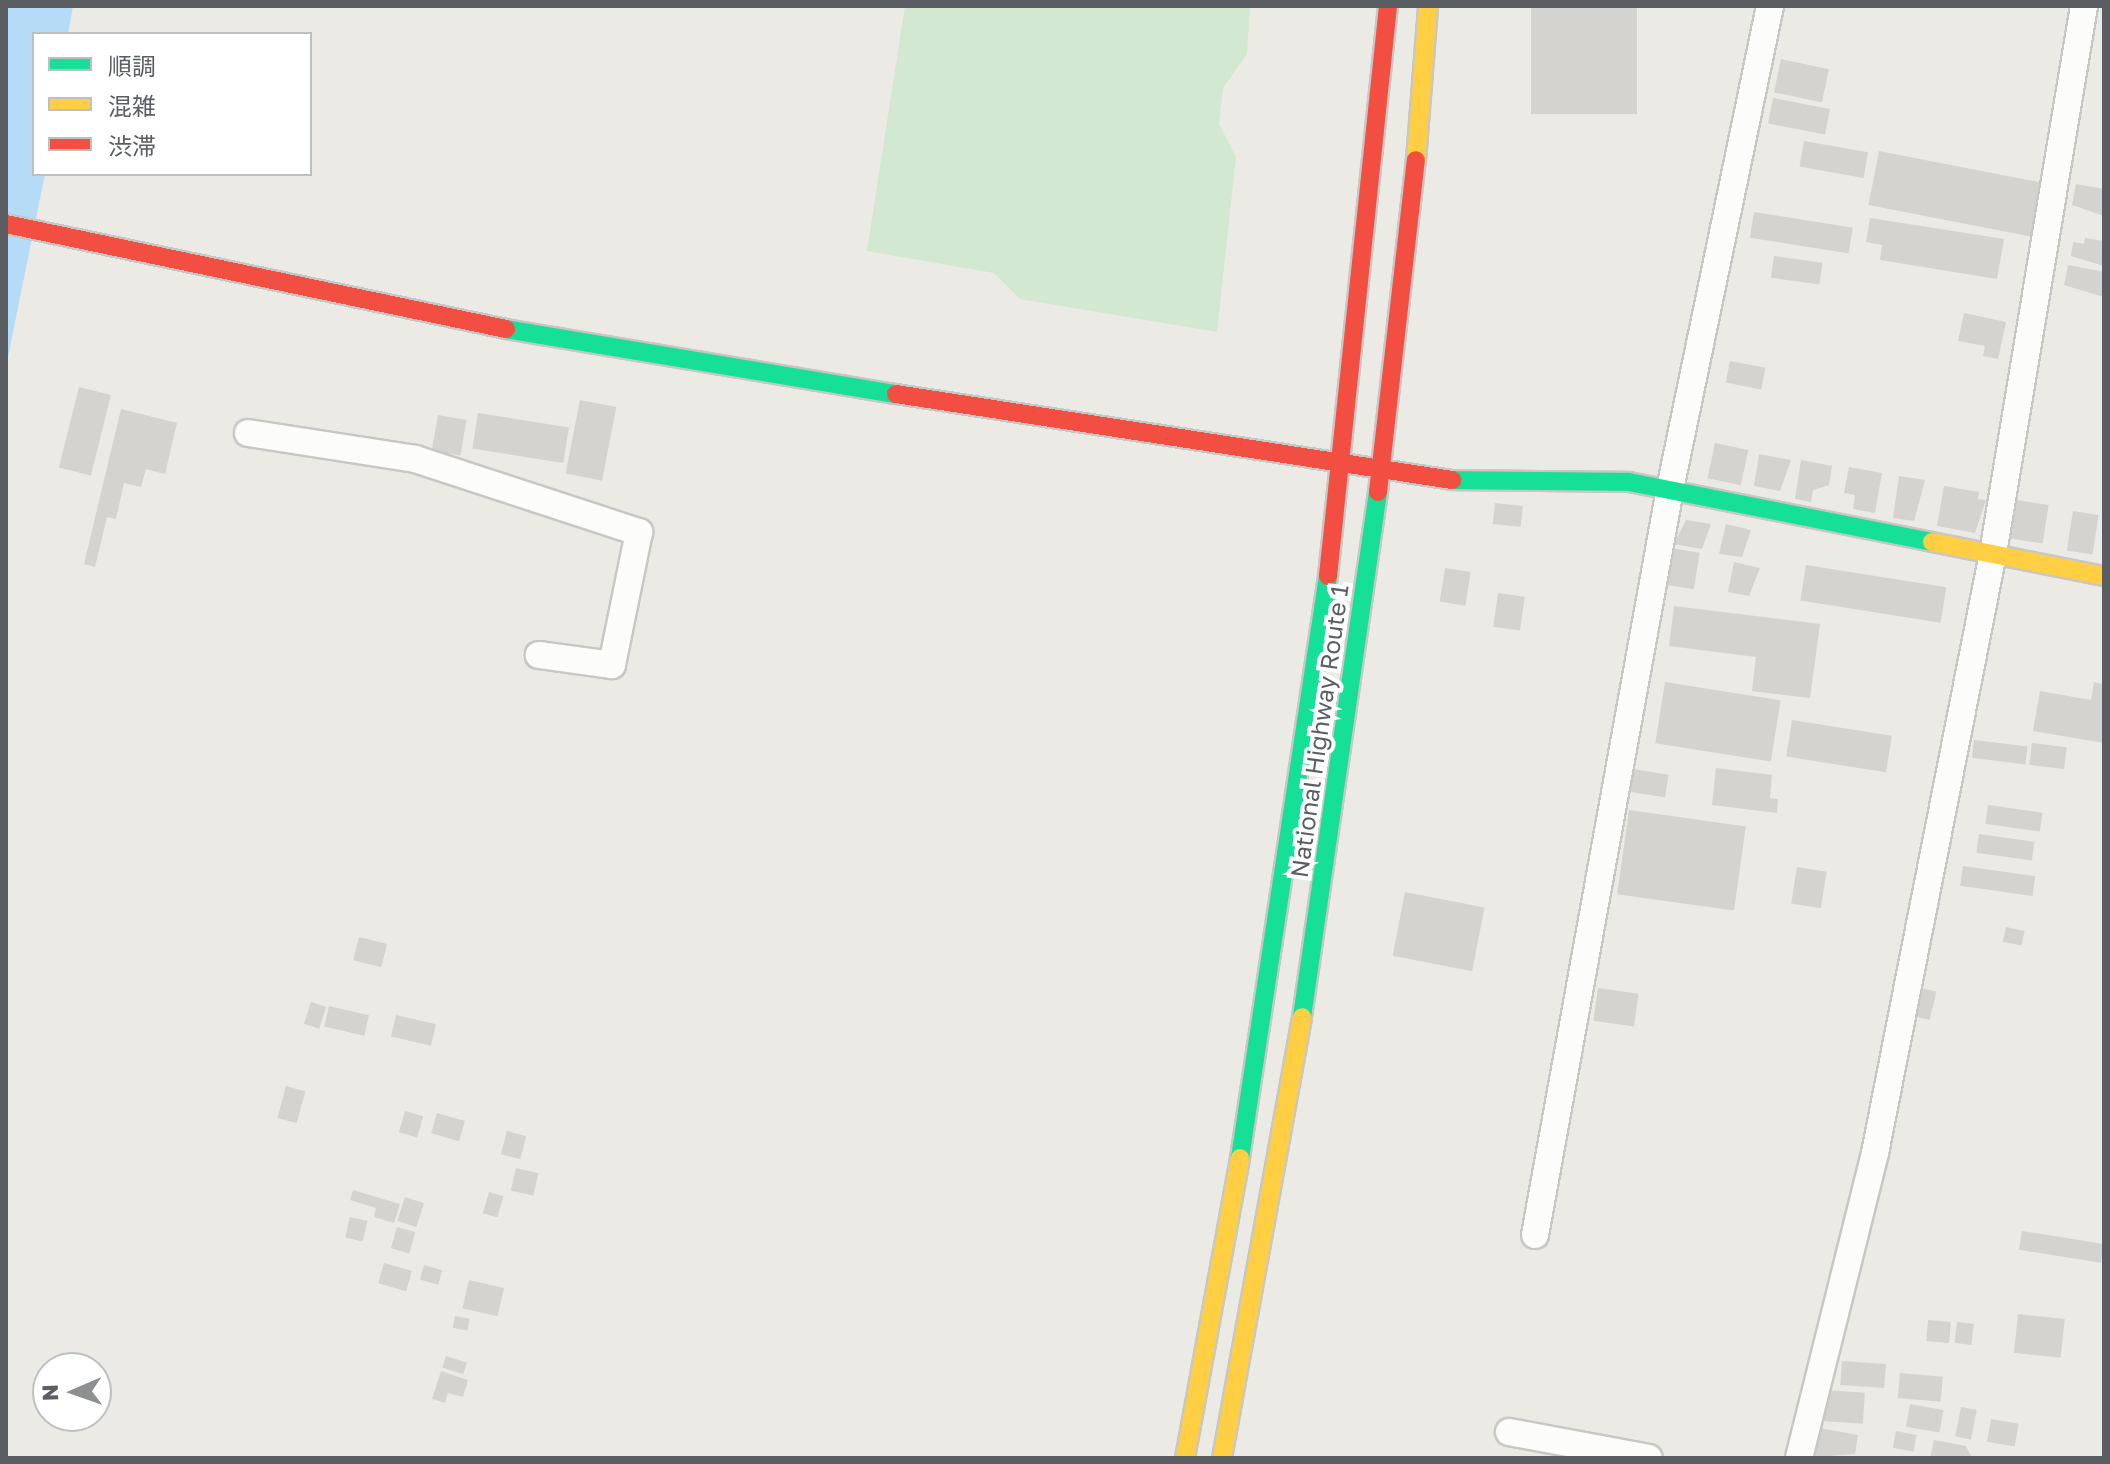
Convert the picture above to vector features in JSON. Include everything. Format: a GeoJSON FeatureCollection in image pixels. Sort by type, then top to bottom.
{"type":"FeatureCollection","features":[{"type":"Feature","properties":{"kind":"main road","name":"National Highway Route 1"},"geometry":{"type":"LineString","coordinates":[[1185,1458],[1253,1089],[1345,464],[1388,6]]}},
{"type":"Feature","properties":{"kind":"main road","name":"National Highway Route 1"},"geometry":{"type":"LineString","coordinates":[[1222,1458],[1290,1098],[1381,471],[1406,277],[1428,6]]}},
{"type":"Feature","properties":{"kind":"main road"},"geometry":{"type":"LineString","coordinates":[[6,224],[443,318],[1228,450],[1489,485],[1629,482],[2104,576]]}},
{"type":"Feature","properties":{"kind":"street"},"geometry":{"type":"LineString","coordinates":[[1535,1235],[1670,489],[1770,6]]}},
{"type":"Feature","properties":{"kind":"street"},"geometry":{"type":"LineString","coordinates":[[1799,1458],[1875,1153],[1993,553],[2084,6]]}},
{"type":"Feature","properties":{"kind":"street"},"geometry":{"type":"LineString","coordinates":[[248,433],[415,459],[639,532],[612,665],[539,655]]}},
{"type":"Feature","properties":{"kind":"street"},"geometry":{"type":"LineString","coordinates":[[1509,1432],[1649,1458]]}},
{"type":"Feature","properties":{"kind":"green space"},"geometry":{"type":"Polygon","coordinates":[[[905,6],[1250,6],[1247,54],[1223,88],[1219,124],[1236,157],[1217,332],[1020,299],[994,273],[867,251],[905,6]]]}},
{"type":"Feature","properties":{"kind":"water"},"geometry":{"type":"Polygon","coordinates":[[[6,6],[73,6],[68,32],[32,32],[32,176],[45,176],[6,367],[6,6]]]}},
{"type":"Feature","properties":{"kind":"building"},"geometry":{"type":"Polygon","coordinates":[[[1531,6],[1637,6],[1637,114],[1531,114],[1531,6]]]}},
{"type":"Feature","properties":{"kind":"building"},"geometry":{"type":"Polygon","coordinates":[[[1781,59],[1829,69],[1822,102],[1774,92],[1781,59]]]}},
{"type":"Feature","properties":{"kind":"building"},"geometry":{"type":"Polygon","coordinates":[[[1773,98],[1830,109],[1825,135],[1768,124],[1773,98]]]}},
{"type":"Feature","properties":{"kind":"building"},"geometry":{"type":"Polygon","coordinates":[[[1804,141],[1868,152],[1863,178],[1799,167],[1804,141]]]}},
{"type":"Feature","properties":{"kind":"building"},"geometry":{"type":"Polygon","coordinates":[[[1879,151],[2041,182],[2030,236],[1869,205],[1879,151]]]}},
{"type":"Feature","properties":{"kind":"building"},"geometry":{"type":"Polygon","coordinates":[[[2076,184],[2104,189],[2104,216],[2072,205],[2076,184]]]}},
{"type":"Feature","properties":{"kind":"building"},"geometry":{"type":"Polygon","coordinates":[[[1754,212],[1853,228],[1849,253],[1750,238],[1754,212]]]}},
{"type":"Feature","properties":{"kind":"building"},"geometry":{"type":"Polygon","coordinates":[[[1870,218],[2004,239],[1997,279],[1880,260],[1882,245],[1866,242],[1870,218]]]}},
{"type":"Feature","properties":{"kind":"building"},"geometry":{"type":"Polygon","coordinates":[[[2085,238],[2104,241],[2104,266],[2071,256],[2073,242],[2084,244],[2085,238]]]}},
{"type":"Feature","properties":{"kind":"building"},"geometry":{"type":"Polygon","coordinates":[[[1774,256],[1823,263],[1819,285],[1771,278],[1774,256]]]}},
{"type":"Feature","properties":{"kind":"building"},"geometry":{"type":"Polygon","coordinates":[[[2068,265],[2104,272],[2104,297],[2064,285],[2068,265]]]}},
{"type":"Feature","properties":{"kind":"building"},"geometry":{"type":"Polygon","coordinates":[[[1964,313],[2006,322],[1998,359],[1983,356],[1985,346],[1958,341],[1964,313]]]}},
{"type":"Feature","properties":{"kind":"building"},"geometry":{"type":"Polygon","coordinates":[[[1730,361],[1765,368],[1761,389],[1726,383],[1730,361]]]}},
{"type":"Feature","properties":{"kind":"building"},"geometry":{"type":"Polygon","coordinates":[[[79,387],[111,395],[91,476],[59,468],[79,387]]]}},
{"type":"Feature","properties":{"kind":"building"},"geometry":{"type":"Polygon","coordinates":[[[580,400],[616,407],[602,481],[566,474],[580,400]]]}},
{"type":"Feature","properties":{"kind":"building"},"geometry":{"type":"Polygon","coordinates":[[[121,409],[177,423],[165,474],[146,469],[141,487],[124,483],[116,519],[107,517],[95,567],[84,564],[121,409]]]}},
{"type":"Feature","properties":{"kind":"building"},"geometry":{"type":"Polygon","coordinates":[[[478,413],[569,427],[563,463],[472,449],[478,413]]]}},
{"type":"Feature","properties":{"kind":"building"},"geometry":{"type":"Polygon","coordinates":[[[438,415],[467,420],[460,455],[432,450],[438,415]]]}},
{"type":"Feature","properties":{"kind":"building"},"geometry":{"type":"Polygon","coordinates":[[[1715,443],[1748,450],[1741,485],[1708,478],[1715,443]]]}},
{"type":"Feature","properties":{"kind":"building"},"geometry":{"type":"Polygon","coordinates":[[[1759,454],[1791,460],[1780,491],[1754,486],[1759,454]]]}},
{"type":"Feature","properties":{"kind":"building"},"geometry":{"type":"Polygon","coordinates":[[[1801,460],[1832,466],[1829,485],[1813,490],[1811,502],[1795,499],[1801,460]]]}},
{"type":"Feature","properties":{"kind":"building"},"geometry":{"type":"Polygon","coordinates":[[[1849,467],[1882,473],[1875,513],[1853,509],[1855,495],[1844,493],[1849,467]]]}},
{"type":"Feature","properties":{"kind":"building"},"geometry":{"type":"Polygon","coordinates":[[[1899,476],[1925,480],[1914,521],[1893,518],[1899,476]]]}},
{"type":"Feature","properties":{"kind":"building"},"geometry":{"type":"Polygon","coordinates":[[[1944,486],[1979,492],[1978,499],[1986,500],[1975,533],[1937,526],[1944,486]]]}},
{"type":"Feature","properties":{"kind":"building"},"geometry":{"type":"Polygon","coordinates":[[[2017,500],[2049,505],[2043,544],[2011,539],[2017,500]]]}},
{"type":"Feature","properties":{"kind":"building"},"geometry":{"type":"Polygon","coordinates":[[[1495,503],[1523,506],[1521,527],[1493,524],[1495,503]]]}},
{"type":"Feature","properties":{"kind":"building"},"geometry":{"type":"Polygon","coordinates":[[[2073,511],[2099,515],[2092,555],[2067,551],[2073,511]]]}},
{"type":"Feature","properties":{"kind":"building"},"geometry":{"type":"Polygon","coordinates":[[[1686,520],[1711,524],[1702,549],[1674,544],[1686,520]]]}},
{"type":"Feature","properties":{"kind":"building"},"geometry":{"type":"Polygon","coordinates":[[[1726,524],[1751,530],[1742,557],[1719,554],[1726,524]]]}},
{"type":"Feature","properties":{"kind":"building"},"geometry":{"type":"Polygon","coordinates":[[[1670,548],[1700,553],[1694,589],[1664,585],[1670,548]]]}},
{"type":"Feature","properties":{"kind":"building"},"geometry":{"type":"Polygon","coordinates":[[[1734,562],[1760,568],[1749,596],[1728,592],[1734,562]]]}},
{"type":"Feature","properties":{"kind":"building"},"geometry":{"type":"Polygon","coordinates":[[[1806,565],[1946,587],[1941,623],[1800,601],[1806,565]]]}},
{"type":"Feature","properties":{"kind":"building"},"geometry":{"type":"Polygon","coordinates":[[[1445,568],[1471,572],[1465,606],[1440,602],[1445,568]]]}},
{"type":"Feature","properties":{"kind":"building"},"geometry":{"type":"Polygon","coordinates":[[[1498,593],[1525,597],[1520,630],[1493,627],[1498,593]]]}},
{"type":"Feature","properties":{"kind":"building"},"geometry":{"type":"Polygon","coordinates":[[[1674,606],[1820,624],[1810,698],[1752,691],[1756,657],[1669,646],[1674,606]]]}},
{"type":"Feature","properties":{"kind":"building"},"geometry":{"type":"Polygon","coordinates":[[[1665,682],[1781,700],[1771,762],[1655,743],[1665,682]]]}},
{"type":"Feature","properties":{"kind":"building"},"geometry":{"type":"Polygon","coordinates":[[[2094,682],[2104,684],[2104,743],[2033,731],[2040,691],[2091,700],[2094,682]]]}},
{"type":"Feature","properties":{"kind":"building"},"geometry":{"type":"Polygon","coordinates":[[[1792,720],[1892,736],[1886,772],[1786,757],[1792,720]]]}},
{"type":"Feature","properties":{"kind":"building"},"geometry":{"type":"Polygon","coordinates":[[[1974,740],[2028,747],[2025,764],[1972,758],[1974,740]]]}},
{"type":"Feature","properties":{"kind":"building"},"geometry":{"type":"Polygon","coordinates":[[[2032,743],[2067,747],[2064,769],[2029,765],[2032,743]]]}},
{"type":"Feature","properties":{"kind":"building"},"geometry":{"type":"Polygon","coordinates":[[[1716,768],[1772,775],[1770,798],[1778,799],[1777,813],[1712,805],[1716,768]]]}},
{"type":"Feature","properties":{"kind":"building"},"geometry":{"type":"Polygon","coordinates":[[[1633,769],[1669,775],[1665,797],[1629,792],[1633,769]]]}},
{"type":"Feature","properties":{"kind":"building"},"geometry":{"type":"Polygon","coordinates":[[[1988,805],[2042,813],[2040,831],[1985,824],[1988,805]]]}},
{"type":"Feature","properties":{"kind":"building"},"geometry":{"type":"Polygon","coordinates":[[[1629,810],[1746,826],[1734,911],[1617,894],[1629,810]]]}},
{"type":"Feature","properties":{"kind":"building"},"geometry":{"type":"Polygon","coordinates":[[[1979,834],[2034,842],[2032,861],[1976,853],[1979,834]]]}},
{"type":"Feature","properties":{"kind":"building"},"geometry":{"type":"Polygon","coordinates":[[[1963,866],[2035,876],[2033,896],[1960,886],[1963,866]]]}},
{"type":"Feature","properties":{"kind":"building"},"geometry":{"type":"Polygon","coordinates":[[[1797,867],[1827,872],[1821,908],[1791,904],[1797,867]]]}},
{"type":"Feature","properties":{"kind":"building"},"geometry":{"type":"Polygon","coordinates":[[[1405,892],[1485,907],[1472,971],[1393,956],[1405,892]]]}},
{"type":"Feature","properties":{"kind":"building"},"geometry":{"type":"Polygon","coordinates":[[[2006,927],[2025,931],[2021,946],[2003,942],[2006,927]]]}},
{"type":"Feature","properties":{"kind":"building"},"geometry":{"type":"Polygon","coordinates":[[[359,937],[387,944],[381,967],[353,960],[359,937]]]}},
{"type":"Feature","properties":{"kind":"building"},"geometry":{"type":"Polygon","coordinates":[[[1598,988],[1639,994],[1634,1026],[1593,1021],[1598,988]]]}},
{"type":"Feature","properties":{"kind":"building"},"geometry":{"type":"Polygon","coordinates":[[[1921,988],[1937,992],[1930,1020],[1914,1016],[1921,988]]]}},
{"type":"Feature","properties":{"kind":"building"},"geometry":{"type":"Polygon","coordinates":[[[311,1002],[326,1007],[319,1029],[304,1024],[311,1002]]]}},
{"type":"Feature","properties":{"kind":"building"},"geometry":{"type":"Polygon","coordinates":[[[329,1006],[369,1015],[364,1036],[324,1026],[329,1006]]]}},
{"type":"Feature","properties":{"kind":"building"},"geometry":{"type":"Polygon","coordinates":[[[396,1015],[436,1024],[431,1046],[391,1036],[396,1015]]]}},
{"type":"Feature","properties":{"kind":"building"},"geometry":{"type":"Polygon","coordinates":[[[286,1086],[305,1091],[297,1123],[277,1118],[286,1086]]]}},
{"type":"Feature","properties":{"kind":"building"},"geometry":{"type":"Polygon","coordinates":[[[405,1111],[423,1116],[417,1137],[399,1132],[405,1111]]]}},
{"type":"Feature","properties":{"kind":"building"},"geometry":{"type":"Polygon","coordinates":[[[437,1113],[465,1121],[459,1141],[431,1133],[437,1113]]]}},
{"type":"Feature","properties":{"kind":"building"},"geometry":{"type":"Polygon","coordinates":[[[507,1131],[526,1136],[520,1159],[501,1154],[507,1131]]]}},
{"type":"Feature","properties":{"kind":"building"},"geometry":{"type":"Polygon","coordinates":[[[516,1168],[538,1173],[533,1196],[511,1190],[516,1168]]]}},
{"type":"Feature","properties":{"kind":"building"},"geometry":{"type":"Polygon","coordinates":[[[353,1190],[400,1204],[394,1223],[374,1217],[376,1208],[350,1200],[353,1190]]]}},
{"type":"Feature","properties":{"kind":"building"},"geometry":{"type":"Polygon","coordinates":[[[489,1192],[503,1196],[497,1217],[483,1213],[489,1192]]]}},
{"type":"Feature","properties":{"kind":"building"},"geometry":{"type":"Polygon","coordinates":[[[405,1197],[424,1203],[416,1227],[397,1221],[405,1197]]]}},
{"type":"Feature","properties":{"kind":"building"},"geometry":{"type":"Polygon","coordinates":[[[350,1217],[368,1221],[363,1242],[345,1237],[350,1217]]]}},
{"type":"Feature","properties":{"kind":"building"},"geometry":{"type":"Polygon","coordinates":[[[397,1227],[415,1232],[409,1253],[391,1248],[397,1227]]]}},
{"type":"Feature","properties":{"kind":"building"},"geometry":{"type":"Polygon","coordinates":[[[2022,1231],[2104,1244],[2101,1263],[2019,1250],[2022,1231]]]}},
{"type":"Feature","properties":{"kind":"building"},"geometry":{"type":"Polygon","coordinates":[[[384,1263],[412,1271],[406,1291],[378,1283],[384,1263]]]}},
{"type":"Feature","properties":{"kind":"building"},"geometry":{"type":"Polygon","coordinates":[[[424,1265],[442,1270],[438,1285],[420,1279],[424,1265]]]}},
{"type":"Feature","properties":{"kind":"building"},"geometry":{"type":"Polygon","coordinates":[[[469,1280],[504,1288],[498,1316],[462,1308],[469,1280]]]}},
{"type":"Feature","properties":{"kind":"building"},"geometry":{"type":"Polygon","coordinates":[[[2018,1314],[2065,1319],[2061,1358],[2014,1353],[2018,1314]]]}},
{"type":"Feature","properties":{"kind":"building"},"geometry":{"type":"Polygon","coordinates":[[[455,1316],[470,1319],[467,1331],[453,1328],[455,1316]]]}},
{"type":"Feature","properties":{"kind":"building"},"geometry":{"type":"Polygon","coordinates":[[[1928,1320],[1951,1322],[1949,1343],[1926,1341],[1928,1320]]]}},
{"type":"Feature","properties":{"kind":"building"},"geometry":{"type":"Polygon","coordinates":[[[1957,1322],[1974,1324],[1971,1345],[1954,1343],[1957,1322]]]}},
{"type":"Feature","properties":{"kind":"building"},"geometry":{"type":"Polygon","coordinates":[[[446,1356],[467,1363],[463,1374],[442,1367],[446,1356]]]}},
{"type":"Feature","properties":{"kind":"building"},"geometry":{"type":"Polygon","coordinates":[[[1842,1361],[1886,1364],[1884,1388],[1840,1385],[1842,1361]]]}},
{"type":"Feature","properties":{"kind":"building"},"geometry":{"type":"Polygon","coordinates":[[[441,1371],[468,1380],[463,1397],[448,1393],[445,1403],[432,1399],[441,1371]]]}},
{"type":"Feature","properties":{"kind":"building"},"geometry":{"type":"Polygon","coordinates":[[[1900,1373],[1943,1377],[1941,1402],[1898,1398],[1900,1373]]]}},
{"type":"Feature","properties":{"kind":"building"},"geometry":{"type":"Polygon","coordinates":[[[1824,1390],[1865,1393],[1863,1424],[1822,1421],[1824,1390]]]}},
{"type":"Feature","properties":{"kind":"building"},"geometry":{"type":"Polygon","coordinates":[[[1910,1404],[1943,1410],[1939,1433],[1906,1427],[1910,1404]]]}},
{"type":"Feature","properties":{"kind":"building"},"geometry":{"type":"Polygon","coordinates":[[[1961,1407],[1977,1410],[1971,1440],[1955,1436],[1961,1407]]]}},
{"type":"Feature","properties":{"kind":"building"},"geometry":{"type":"Polygon","coordinates":[[[1991,1419],[2019,1424],[2015,1447],[1987,1442],[1991,1419]]]}},
{"type":"Feature","properties":{"kind":"building"},"geometry":{"type":"Polygon","coordinates":[[[1809,1426],[1858,1435],[1855,1454],[1803,1458],[1809,1426]]]}},
{"type":"Feature","properties":{"kind":"building"},"geometry":{"type":"Polygon","coordinates":[[[1896,1431],[1917,1435],[1913,1452],[1893,1448],[1896,1431]]]}},
{"type":"Feature","properties":{"kind":"building"},"geometry":{"type":"Polygon","coordinates":[[[1934,1440],[1966,1446],[1972,1458],[1930,1458],[1934,1440]]]}},
{"type":"Feature","properties":{"kind":"traffic: fast"},"geometry":{"type":"LineString","coordinates":[[506,329],[896,394]]}},
{"type":"Feature","properties":{"kind":"traffic: fast"},"geometry":{"type":"LineString","coordinates":[[1452,480],[1629,482],[1932,542]]}},
{"type":"Feature","properties":{"kind":"traffic: fast"},"geometry":{"type":"LineString","coordinates":[[1302,1017],[1378,492]]}},
{"type":"Feature","properties":{"kind":"traffic: fast"},"geometry":{"type":"LineString","coordinates":[[1240,1158],[1328,576]]}},
{"type":"Feature","properties":{"kind":"traffic: slow"},"geometry":{"type":"LineString","coordinates":[[1416,160],[1428,6]]}},
{"type":"Feature","properties":{"kind":"traffic: slow"},"geometry":{"type":"LineString","coordinates":[[1932,542],[2104,576]]}},
{"type":"Feature","properties":{"kind":"traffic: slow"},"geometry":{"type":"LineString","coordinates":[[1222,1458],[1302,1017]]}},
{"type":"Feature","properties":{"kind":"traffic: slow"},"geometry":{"type":"LineString","coordinates":[[1185,1458],[1240,1158]]}},
{"type":"Feature","properties":{"kind":"traffic: jam"},"geometry":{"type":"LineString","coordinates":[[1328,576],[1388,6]]}},
{"type":"Feature","properties":{"kind":"traffic: jam"},"geometry":{"type":"LineString","coordinates":[[1378,492],[1416,160]]}},
{"type":"Feature","properties":{"kind":"traffic: jam"},"geometry":{"type":"LineString","coordinates":[[6,224],[506,329]]}},
{"type":"Feature","properties":{"kind":"traffic: jam"},"geometry":{"type":"LineString","coordinates":[[896,394],[1452,480]]}}]}
